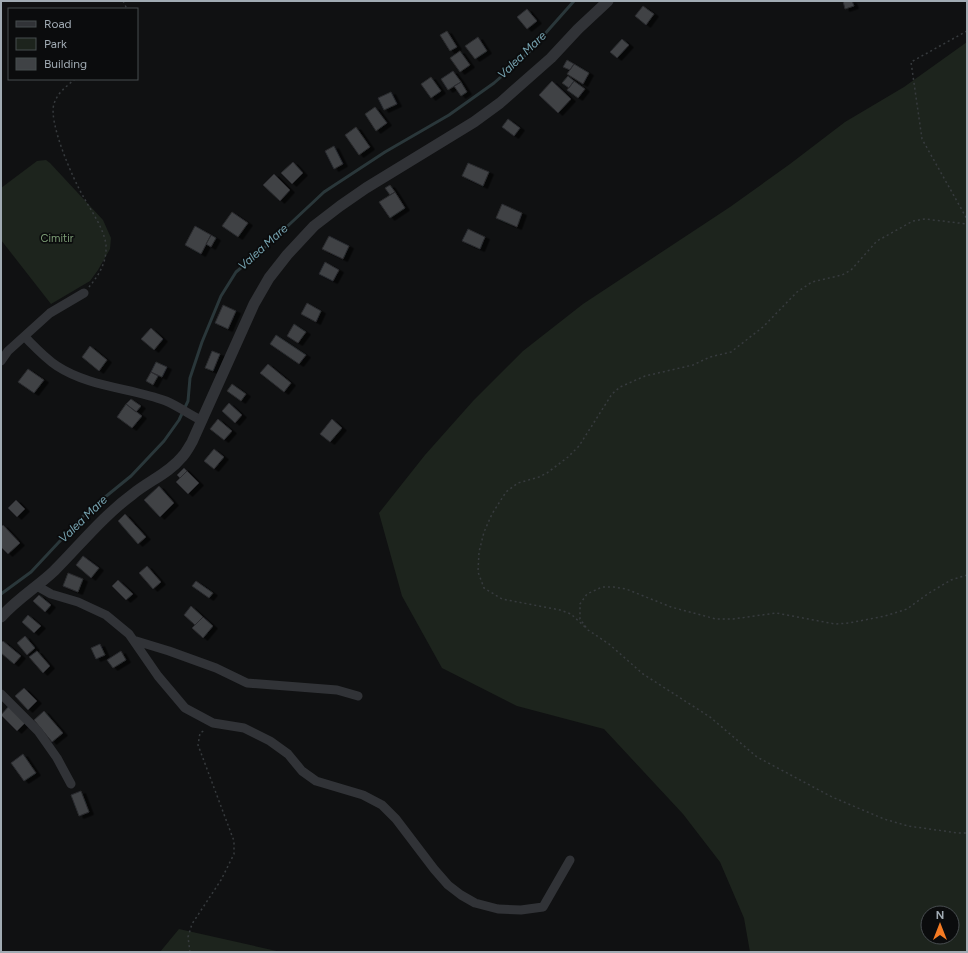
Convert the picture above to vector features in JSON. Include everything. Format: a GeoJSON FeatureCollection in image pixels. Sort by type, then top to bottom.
{"type":"FeatureCollection","features":[{"type":"Feature","properties":{"kind":"street"},"geometry":{"type":"LineString","coordinates":[[1,617],[23,595],[37,586],[53,571],[104,518],[133,493],[168,470],[182,458],[192,442],[254,304],[269,278],[287,255],[314,226],[366,188],[474,122],[500,103],[551,58],[578,29],[608,1]]}},
{"type":"Feature","properties":{"kind":"street"},"geometry":{"type":"LineString","coordinates":[[1,361],[8,351],[50,313],[84,293]]}},
{"type":"Feature","properties":{"kind":"street"},"geometry":{"type":"LineString","coordinates":[[25,337],[58,367],[76,376],[160,399],[201,420]]}},
{"type":"Feature","properties":{"kind":"street"},"geometry":{"type":"LineString","coordinates":[[37,586],[51,594],[78,602],[106,615],[129,634],[158,676],[185,708],[213,723],[244,728],[270,741],[288,754],[302,771],[316,781],[363,795],[382,805],[396,819],[448,885],[475,904],[521,910],[543,907],[570,860]]}},
{"type":"Feature","properties":{"kind":"street"},"geometry":{"type":"LineString","coordinates":[[133,640],[216,668],[247,683],[337,690],[358,696]]}},
{"type":"Feature","properties":{"kind":"street"},"geometry":{"type":"LineString","coordinates":[[1,694],[38,731],[57,758],[71,784]]}},
{"type":"Feature","properties":{"kind":"path"},"geometry":{"type":"LineString","coordinates":[[967,30],[911,62],[922,139],[967,219]]}},
{"type":"Feature","properties":{"kind":"path"},"geometry":{"type":"LineString","coordinates":[[74,80],[59,92],[53,104],[53,115],[57,132],[70,169],[103,231],[106,246],[105,261],[98,275],[84,293]]}},
{"type":"Feature","properties":{"kind":"path"},"geometry":{"type":"LineString","coordinates":[[967,224],[925,219],[913,221],[877,241],[851,270],[842,275],[812,282],[797,292],[763,327],[731,352],[710,357],[693,365],[645,376],[620,388],[612,394],[579,446],[568,457],[547,473],[518,483],[506,492],[492,514],[482,538],[479,552],[478,572],[484,588],[502,599],[560,610],[572,614],[588,630],[609,644],[643,674],[710,717],[757,758],[832,797],[884,819],[908,826],[967,833]]}},
{"type":"Feature","properties":{"kind":"path"},"geometry":{"type":"LineString","coordinates":[[588,630],[580,619],[580,604],[587,594],[602,587],[626,589],[671,607],[716,619],[733,619],[776,613],[835,624],[885,616],[907,609],[929,593],[951,580],[967,575]]}},
{"type":"Feature","properties":{"kind":"path"},"geometry":{"type":"LineString","coordinates":[[190,952],[188,937],[192,924],[221,880],[234,854],[234,841],[198,745],[200,733],[213,723]]}},
{"type":"Feature","properties":{"kind":"green space"},"geometry":{"type":"Polygon","coordinates":[[[967,42],[967,952],[750,952],[744,918],[720,862],[683,814],[604,729],[517,706],[442,668],[402,596],[379,513],[425,455],[473,401],[523,351],[583,304],[730,207],[845,122],[904,87],[967,42]]]}},
{"type":"Feature","properties":{"kind":"green space","name":"Cimitir"},"geometry":{"type":"Polygon","coordinates":[[[46,160],[103,220],[111,238],[110,249],[90,281],[51,304],[1,240],[1,188],[37,161],[46,160]]]}},
{"type":"Feature","properties":{"kind":"green space"},"geometry":{"type":"Polygon","coordinates":[[[179,929],[281,952],[160,952],[179,929]]]}},
{"type":"Feature","properties":{"kind":"building"},"geometry":{"type":"Polygon","coordinates":[[[843,1],[852,1],[854,6],[845,9],[843,1]]]}},
{"type":"Feature","properties":{"kind":"building"},"geometry":{"type":"Polygon","coordinates":[[[643,6],[654,14],[646,25],[635,16],[643,6]]]}},
{"type":"Feature","properties":{"kind":"building"},"geometry":{"type":"Polygon","coordinates":[[[527,9],[537,21],[527,29],[517,17],[527,9]]]}},
{"type":"Feature","properties":{"kind":"building"},"geometry":{"type":"Polygon","coordinates":[[[447,31],[457,47],[450,51],[440,35],[447,31]]]}},
{"type":"Feature","properties":{"kind":"building"},"geometry":{"type":"Polygon","coordinates":[[[478,37],[487,51],[475,59],[465,46],[478,37]]]}},
{"type":"Feature","properties":{"kind":"building"},"geometry":{"type":"Polygon","coordinates":[[[622,39],[629,45],[617,58],[610,52],[622,39]]]}},
{"type":"Feature","properties":{"kind":"building"},"geometry":{"type":"Polygon","coordinates":[[[460,51],[470,65],[460,72],[450,58],[460,51]]]}},
{"type":"Feature","properties":{"kind":"building"},"geometry":{"type":"Polygon","coordinates":[[[567,60],[574,64],[570,70],[563,67],[567,60]]]}},
{"type":"Feature","properties":{"kind":"building"},"geometry":{"type":"Polygon","coordinates":[[[574,64],[589,73],[583,84],[567,74],[574,64]]]}},
{"type":"Feature","properties":{"kind":"building"},"geometry":{"type":"Polygon","coordinates":[[[453,71],[461,82],[448,90],[441,79],[453,71]]]}},
{"type":"Feature","properties":{"kind":"building"},"geometry":{"type":"Polygon","coordinates":[[[568,76],[574,81],[569,88],[562,83],[568,76]]]}},
{"type":"Feature","properties":{"kind":"building"},"geometry":{"type":"Polygon","coordinates":[[[431,77],[441,91],[431,98],[421,84],[431,77]]]}},
{"type":"Feature","properties":{"kind":"building"},"geometry":{"type":"Polygon","coordinates":[[[552,81],[571,99],[558,113],[539,95],[552,81]]]}},
{"type":"Feature","properties":{"kind":"building"},"geometry":{"type":"Polygon","coordinates":[[[574,81],[585,89],[578,98],[567,90],[574,81]]]}},
{"type":"Feature","properties":{"kind":"building"},"geometry":{"type":"Polygon","coordinates":[[[461,82],[467,92],[461,96],[454,86],[461,82]]]}},
{"type":"Feature","properties":{"kind":"building"},"geometry":{"type":"Polygon","coordinates":[[[391,92],[397,104],[384,110],[378,98],[391,92]]]}},
{"type":"Feature","properties":{"kind":"building"},"geometry":{"type":"Polygon","coordinates":[[[375,107],[387,123],[376,131],[365,114],[375,107]]]}},
{"type":"Feature","properties":{"kind":"building"},"geometry":{"type":"Polygon","coordinates":[[[508,119],[520,128],[514,136],[502,127],[508,119]]]}},
{"type":"Feature","properties":{"kind":"building"},"geometry":{"type":"Polygon","coordinates":[[[356,127],[370,147],[359,155],[345,135],[356,127]]]}},
{"type":"Feature","properties":{"kind":"building"},"geometry":{"type":"Polygon","coordinates":[[[334,146],[343,164],[334,169],[325,151],[334,146]]]}},
{"type":"Feature","properties":{"kind":"building"},"geometry":{"type":"Polygon","coordinates":[[[293,162],[303,173],[292,184],[281,173],[293,162]]]}},
{"type":"Feature","properties":{"kind":"building"},"geometry":{"type":"Polygon","coordinates":[[[468,163],[489,172],[483,186],[462,176],[468,163]]]}},
{"type":"Feature","properties":{"kind":"building"},"geometry":{"type":"Polygon","coordinates":[[[274,174],[290,190],[280,201],[263,185],[274,174]]]}},
{"type":"Feature","properties":{"kind":"building"},"geometry":{"type":"Polygon","coordinates":[[[390,185],[395,192],[390,195],[385,188],[390,185]]]}},
{"type":"Feature","properties":{"kind":"building"},"geometry":{"type":"Polygon","coordinates":[[[395,192],[405,208],[390,218],[379,202],[395,192]]]}},
{"type":"Feature","properties":{"kind":"building"},"geometry":{"type":"Polygon","coordinates":[[[502,204],[522,213],[517,227],[496,218],[502,204]]]}},
{"type":"Feature","properties":{"kind":"building"},"geometry":{"type":"Polygon","coordinates":[[[232,212],[248,223],[238,237],[222,226],[232,212]]]}},
{"type":"Feature","properties":{"kind":"building"},"geometry":{"type":"Polygon","coordinates":[[[195,226],[211,235],[201,254],[185,245],[195,226]]]}},
{"type":"Feature","properties":{"kind":"building"},"geometry":{"type":"Polygon","coordinates":[[[468,229],[485,237],[480,249],[462,241],[468,229]]]}},
{"type":"Feature","properties":{"kind":"building"},"geometry":{"type":"Polygon","coordinates":[[[211,235],[216,238],[211,247],[206,244],[211,235]]]}},
{"type":"Feature","properties":{"kind":"building"},"geometry":{"type":"Polygon","coordinates":[[[329,236],[349,246],[343,259],[322,249],[329,236]]]}},
{"type":"Feature","properties":{"kind":"building"},"geometry":{"type":"Polygon","coordinates":[[[325,262],[339,270],[333,281],[319,274],[325,262]]]}},
{"type":"Feature","properties":{"kind":"building"},"geometry":{"type":"Polygon","coordinates":[[[307,303],[321,311],[316,322],[301,314],[307,303]]]}},
{"type":"Feature","properties":{"kind":"building"},"geometry":{"type":"Polygon","coordinates":[[[223,305],[236,311],[228,329],[215,323],[223,305]]]}},
{"type":"Feature","properties":{"kind":"building"},"geometry":{"type":"Polygon","coordinates":[[[294,324],[306,332],[298,343],[287,336],[294,324]]]}},
{"type":"Feature","properties":{"kind":"building"},"geometry":{"type":"Polygon","coordinates":[[[151,328],[163,339],[154,350],[141,339],[151,328]]]}},
{"type":"Feature","properties":{"kind":"building"},"geometry":{"type":"Polygon","coordinates":[[[276,335],[306,355],[299,364],[270,344],[276,335]]]}},
{"type":"Feature","properties":{"kind":"building"},"geometry":{"type":"Polygon","coordinates":[[[90,346],[107,360],[99,371],[82,357],[90,346]]]}},
{"type":"Feature","properties":{"kind":"building"},"geometry":{"type":"Polygon","coordinates":[[[212,351],[220,354],[213,371],[205,368],[212,351]]]}},
{"type":"Feature","properties":{"kind":"building"},"geometry":{"type":"Polygon","coordinates":[[[156,362],[167,367],[162,377],[151,372],[156,362]]]}},
{"type":"Feature","properties":{"kind":"building"},"geometry":{"type":"Polygon","coordinates":[[[268,364],[291,383],[284,392],[260,373],[268,364]]]}},
{"type":"Feature","properties":{"kind":"building"},"geometry":{"type":"Polygon","coordinates":[[[28,369],[44,380],[34,393],[18,382],[28,369]]]}},
{"type":"Feature","properties":{"kind":"building"},"geometry":{"type":"Polygon","coordinates":[[[151,372],[158,376],[153,385],[146,381],[151,372]]]}},
{"type":"Feature","properties":{"kind":"building"},"geometry":{"type":"Polygon","coordinates":[[[232,384],[246,394],[241,401],[227,391],[232,384]]]}},
{"type":"Feature","properties":{"kind":"building"},"geometry":{"type":"Polygon","coordinates":[[[131,399],[141,406],[136,412],[126,404],[131,399]]]}},
{"type":"Feature","properties":{"kind":"building"},"geometry":{"type":"Polygon","coordinates":[[[229,403],[242,415],[235,423],[222,411],[229,403]]]}},
{"type":"Feature","properties":{"kind":"building"},"geometry":{"type":"Polygon","coordinates":[[[126,404],[142,416],[132,428],[117,417],[126,404]]]}},
{"type":"Feature","properties":{"kind":"building"},"geometry":{"type":"Polygon","coordinates":[[[218,419],[232,431],[224,440],[210,429],[218,419]]]}},
{"type":"Feature","properties":{"kind":"building"},"geometry":{"type":"Polygon","coordinates":[[[332,419],[342,428],[330,442],[320,434],[332,419]]]}},
{"type":"Feature","properties":{"kind":"building"},"geometry":{"type":"Polygon","coordinates":[[[214,449],[224,457],[214,469],[204,461],[214,449]]]}},
{"type":"Feature","properties":{"kind":"building"},"geometry":{"type":"Polygon","coordinates":[[[184,468],[187,471],[180,478],[177,475],[184,468]]]}},
{"type":"Feature","properties":{"kind":"building"},"geometry":{"type":"Polygon","coordinates":[[[187,471],[199,483],[188,494],[176,482],[187,471]]]}},
{"type":"Feature","properties":{"kind":"building"},"geometry":{"type":"Polygon","coordinates":[[[159,486],[174,503],[160,517],[144,500],[159,486]]]}},
{"type":"Feature","properties":{"kind":"building"},"geometry":{"type":"Polygon","coordinates":[[[16,500],[25,509],[17,517],[8,508],[16,500]]]}},
{"type":"Feature","properties":{"kind":"building"},"geometry":{"type":"Polygon","coordinates":[[[125,514],[146,537],[138,544],[118,521],[125,514]]]}},
{"type":"Feature","properties":{"kind":"building"},"geometry":{"type":"Polygon","coordinates":[[[3,525],[20,543],[8,554],[1,547],[1,527],[3,525]]]}},
{"type":"Feature","properties":{"kind":"building"},"geometry":{"type":"Polygon","coordinates":[[[83,556],[99,568],[91,578],[76,565],[83,556]]]}},
{"type":"Feature","properties":{"kind":"building"},"geometry":{"type":"Polygon","coordinates":[[[147,566],[161,582],[153,589],[139,573],[147,566]]]}},
{"type":"Feature","properties":{"kind":"building"},"geometry":{"type":"Polygon","coordinates":[[[68,573],[83,579],[78,592],[63,586],[68,573]]]}},
{"type":"Feature","properties":{"kind":"building"},"geometry":{"type":"Polygon","coordinates":[[[118,580],[133,594],[126,600],[112,586],[118,580]]]}},
{"type":"Feature","properties":{"kind":"building"},"geometry":{"type":"Polygon","coordinates":[[[196,581],[213,593],[209,598],[192,586],[196,581]]]}},
{"type":"Feature","properties":{"kind":"building"},"geometry":{"type":"Polygon","coordinates":[[[39,595],[51,605],[45,612],[33,601],[39,595]]]}},
{"type":"Feature","properties":{"kind":"building"},"geometry":{"type":"Polygon","coordinates":[[[191,606],[203,617],[195,625],[184,615],[191,606]]]}},
{"type":"Feature","properties":{"kind":"building"},"geometry":{"type":"Polygon","coordinates":[[[28,615],[41,626],[34,633],[22,622],[28,615]]]}},
{"type":"Feature","properties":{"kind":"building"},"geometry":{"type":"Polygon","coordinates":[[[203,617],[213,626],[203,638],[192,628],[203,617]]]}},
{"type":"Feature","properties":{"kind":"building"},"geometry":{"type":"Polygon","coordinates":[[[25,636],[35,648],[27,655],[17,643],[25,636]]]}},
{"type":"Feature","properties":{"kind":"building"},"geometry":{"type":"Polygon","coordinates":[[[3,641],[21,656],[14,664],[1,653],[1,643],[3,641]]]}},
{"type":"Feature","properties":{"kind":"building"},"geometry":{"type":"Polygon","coordinates":[[[100,644],[105,655],[96,659],[91,648],[100,644]]]}},
{"type":"Feature","properties":{"kind":"building"},"geometry":{"type":"Polygon","coordinates":[[[37,651],[50,666],[43,673],[29,657],[37,651]]]}},
{"type":"Feature","properties":{"kind":"building"},"geometry":{"type":"Polygon","coordinates":[[[121,651],[126,660],[113,668],[107,660],[121,651]]]}},
{"type":"Feature","properties":{"kind":"building"},"geometry":{"type":"Polygon","coordinates":[[[24,688],[37,701],[28,710],[15,696],[24,688]]]}},
{"type":"Feature","properties":{"kind":"building"},"geometry":{"type":"Polygon","coordinates":[[[9,706],[25,723],[17,731],[1,715],[9,706]]]}},
{"type":"Feature","properties":{"kind":"building"},"geometry":{"type":"Polygon","coordinates":[[[44,711],[63,733],[52,742],[34,720],[44,711]]]}},
{"type":"Feature","properties":{"kind":"building"},"geometry":{"type":"Polygon","coordinates":[[[23,754],[36,773],[24,781],[11,763],[23,754]]]}},
{"type":"Feature","properties":{"kind":"building"},"geometry":{"type":"Polygon","coordinates":[[[81,791],[89,812],[79,816],[71,795],[81,791]]]}},
{"type":"Feature","properties":{"kind":"waterway","name":"Valea Mare"},"geometry":{"type":"LineString","coordinates":[[1,594],[31,572],[88,511],[131,476],[164,441],[179,420],[188,401],[190,378],[202,342],[221,296],[236,272],[261,251],[324,192],[385,152],[449,115],[494,83],[528,53],[574,1]]}}]}
